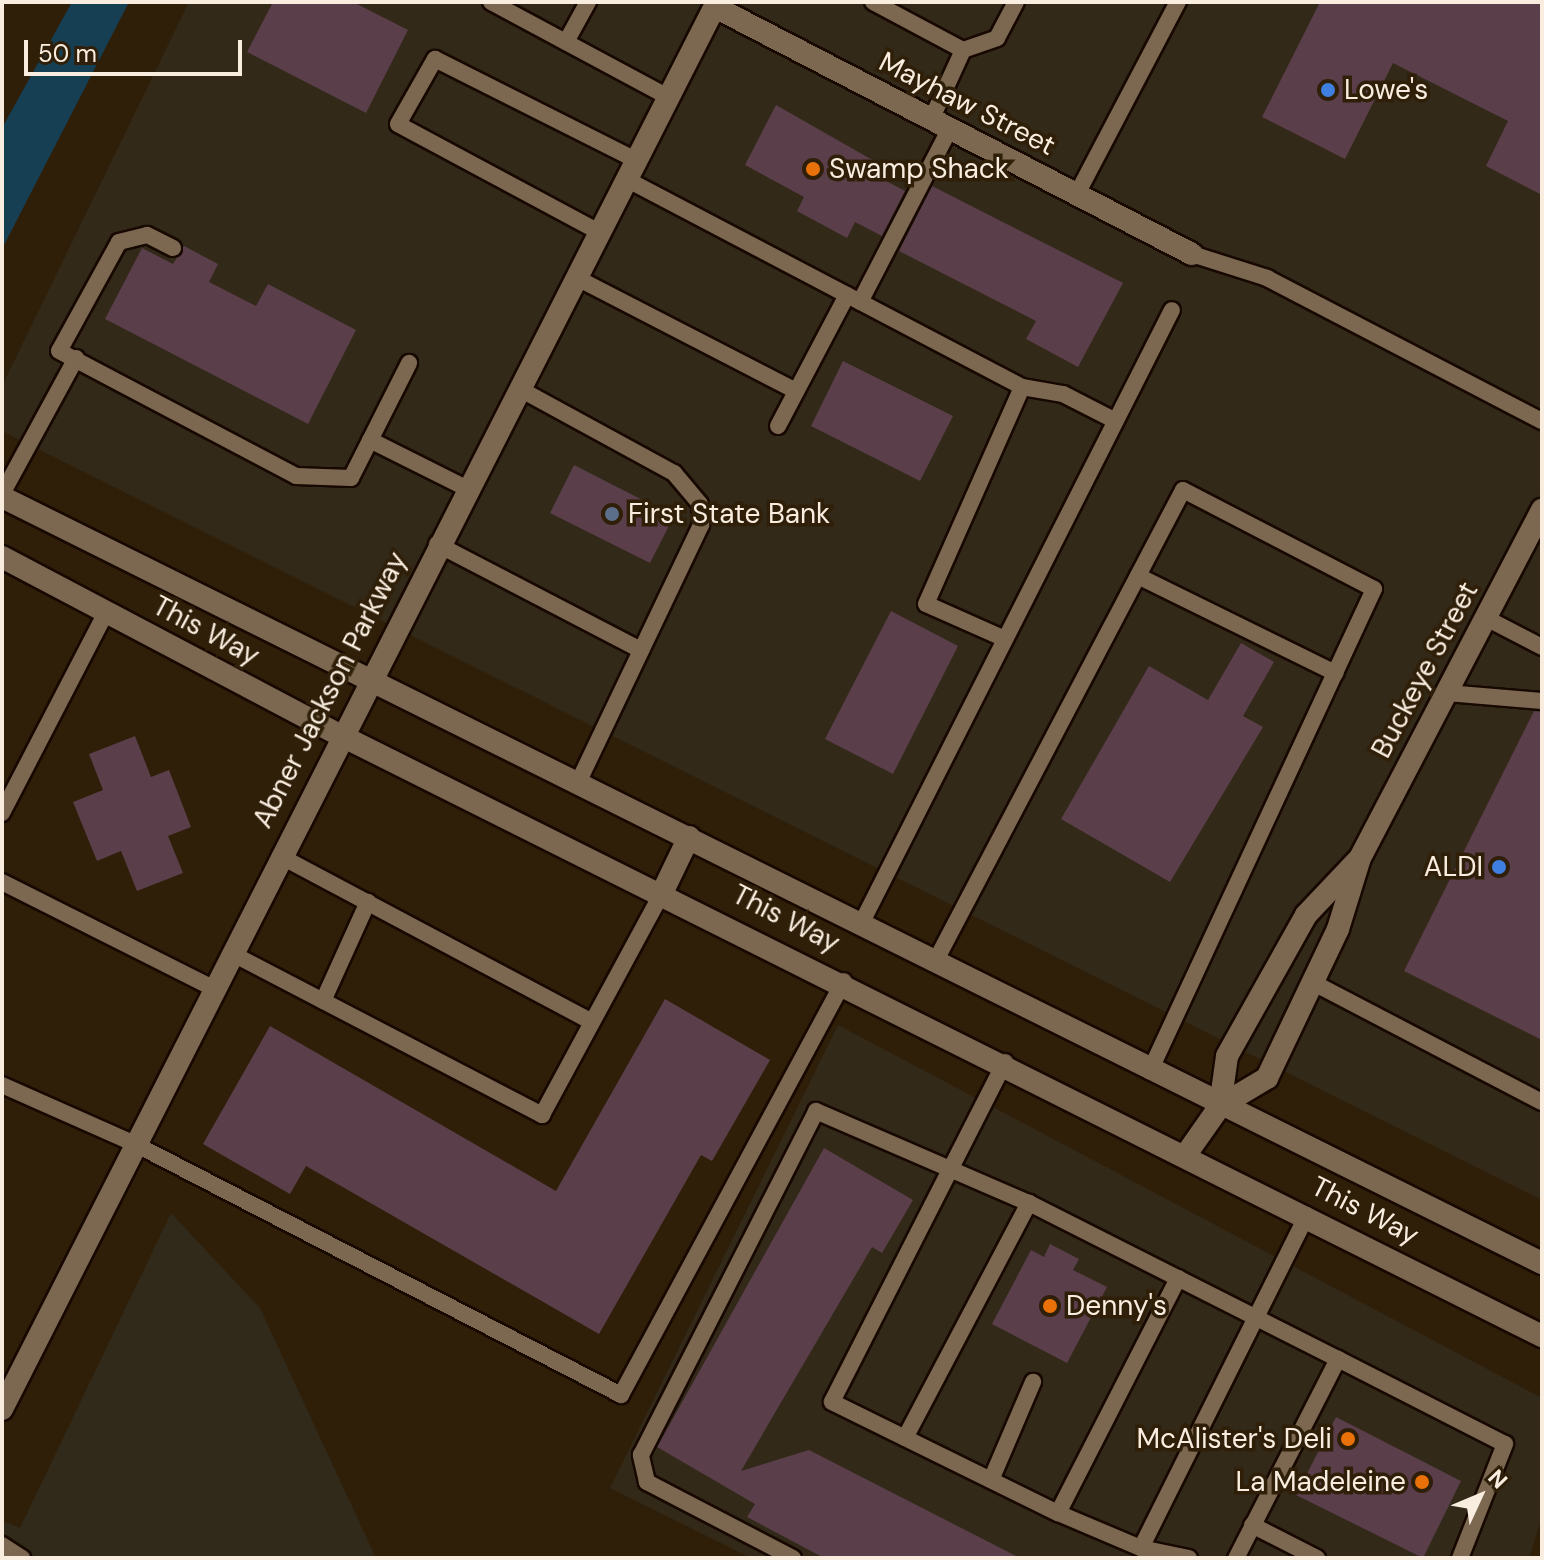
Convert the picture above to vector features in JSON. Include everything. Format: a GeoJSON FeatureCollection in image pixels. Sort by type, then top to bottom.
{"type":"FeatureCollection","features":[{"type":"Feature","properties":{"kind":"main road","name":"Mayhaw Street"},"geometry":{"type":"LineString","coordinates":[[713,4],[1192,254]]}},
{"type":"Feature","properties":{"kind":"main road","name":"Abner Jackson Parkway"},"geometry":{"type":"LineString","coordinates":[[2,1409],[340,735],[631,170],[713,4]]}},
{"type":"Feature","properties":{"kind":"main road","name":"This Way"},"geometry":{"type":"LineString","coordinates":[[2,496],[370,676],[1220,1106],[1542,1263]]}},
{"type":"Feature","properties":{"kind":"main road","name":"Buckeye Street"},"geometry":{"type":"LineString","coordinates":[[1187,1153],[1220,1106],[1267,1078],[1312,982],[1360,858],[1542,510]]}},
{"type":"Feature","properties":{"kind":"main road","name":"This Way"},"geometry":{"type":"LineString","coordinates":[[2,557],[340,735],[844,981],[1542,1336]]}},
{"type":"Feature","properties":{"kind":"main road"},"geometry":{"type":"LineString","coordinates":[[663,891],[689,837]]}},
{"type":"Feature","properties":{"kind":"main road","name":"Buckeye Street"},"geometry":{"type":"LineString","coordinates":[[1220,1106],[1227,1056],[1306,915],[1360,858]]}},
{"type":"Feature","properties":{"kind":"lane"},"geometry":{"type":"LineString","coordinates":[[491,2],[668,97]]}},
{"type":"Feature","properties":{"kind":"lane"},"geometry":{"type":"LineString","coordinates":[[566,42],[588,2]]}},
{"type":"Feature","properties":{"kind":"lane"},"geometry":{"type":"LineString","coordinates":[[873,2],[963,50],[997,38],[1016,2]]}},
{"type":"Feature","properties":{"kind":"lane"},"geometry":{"type":"LineString","coordinates":[[1077,194],[1178,2]]}},
{"type":"Feature","properties":{"kind":"lane"},"geometry":{"type":"LineString","coordinates":[[778,426],[853,299],[940,125],[963,50]]}},
{"type":"Feature","properties":{"kind":"lane"},"geometry":{"type":"LineString","coordinates":[[599,232],[398,124],[435,59],[853,299],[1022,387],[1063,394],[1116,421]]}},
{"type":"Feature","properties":{"kind":"lane"},"geometry":{"type":"LineString","coordinates":[[173,248],[147,235],[119,242],[59,351],[296,476],[351,478],[409,363]]}},
{"type":"Feature","properties":{"kind":"lane"},"geometry":{"type":"LineString","coordinates":[[1192,254],[1267,278],[1542,421]]}},
{"type":"Feature","properties":{"kind":"lane"},"geometry":{"type":"LineString","coordinates":[[575,277],[796,391]]}},
{"type":"Feature","properties":{"kind":"lane"},"geometry":{"type":"LineString","coordinates":[[861,924],[1172,310]]}},
{"type":"Feature","properties":{"kind":"lane"},"geometry":{"type":"LineString","coordinates":[[2,496],[76,358]]}},
{"type":"Feature","properties":{"kind":"lane"},"geometry":{"type":"LineString","coordinates":[[1005,639],[926,604],[1022,387]]}},
{"type":"Feature","properties":{"kind":"lane"},"geometry":{"type":"LineString","coordinates":[[518,388],[674,473],[700,504],[701,525],[579,781]]}},
{"type":"Feature","properties":{"kind":"lane"},"geometry":{"type":"LineString","coordinates":[[370,440],[466,488]]}},
{"type":"Feature","properties":{"kind":"lane"},"geometry":{"type":"LineString","coordinates":[[935,962],[1183,490],[1374,589],[1150,1071]]}},
{"type":"Feature","properties":{"kind":"lane"},"geometry":{"type":"LineString","coordinates":[[437,544],[641,650]]}},
{"type":"Feature","properties":{"kind":"lane"},"geometry":{"type":"LineString","coordinates":[[1138,576],[1335,673]]}},
{"type":"Feature","properties":{"kind":"lane"},"geometry":{"type":"LineString","coordinates":[[2,813],[106,612]]}},
{"type":"Feature","properties":{"kind":"lane"},"geometry":{"type":"LineString","coordinates":[[1486,618],[1542,647]]}},
{"type":"Feature","properties":{"kind":"lane"},"geometry":{"type":"LineString","coordinates":[[1447,693],[1542,701]]}},
{"type":"Feature","properties":{"kind":"lane"},"geometry":{"type":"LineString","coordinates":[[280,856],[589,1020]]}},
{"type":"Feature","properties":{"kind":"lane"},"geometry":{"type":"LineString","coordinates":[[2,882],[213,988]]}},
{"type":"Feature","properties":{"kind":"lane"},"geometry":{"type":"LineString","coordinates":[[231,953],[542,1115],[589,1020],[663,891]]}},
{"type":"Feature","properties":{"kind":"lane"},"geometry":{"type":"LineString","coordinates":[[323,1001],[368,902]]}},
{"type":"Feature","properties":{"kind":"lane"},"geometry":{"type":"LineString","coordinates":[[2,1085],[135,1144],[621,1395],[844,981]]}},
{"type":"Feature","properties":{"kind":"lane"},"geometry":{"type":"LineString","coordinates":[[1312,982],[1542,1102]]}},
{"type":"Feature","properties":{"kind":"lane"},"geometry":{"type":"LineString","coordinates":[[1005,1062],[946,1168],[832,1402],[1058,1513],[1141,1548],[1189,1558]]}},
{"type":"Feature","properties":{"kind":"lane"},"geometry":{"type":"LineString","coordinates":[[793,1558],[647,1482],[641,1455],[816,1111],[1029,1203],[1505,1444],[1460,1558]]}},
{"type":"Feature","properties":{"kind":"lane"},"geometry":{"type":"LineString","coordinates":[[905,1438],[1029,1203]]}},
{"type":"Feature","properties":{"kind":"lane"},"geometry":{"type":"LineString","coordinates":[[1141,1548],[1307,1215]]}},
{"type":"Feature","properties":{"kind":"lane"},"geometry":{"type":"LineString","coordinates":[[1058,1513],[1178,1278]]}},
{"type":"Feature","properties":{"kind":"lane"},"geometry":{"type":"LineString","coordinates":[[1236,1558],[1338,1359]]}},
{"type":"Feature","properties":{"kind":"lane"},"geometry":{"type":"LineString","coordinates":[[991,1480],[1033,1382]]}},
{"type":"Feature","properties":{"kind":"lane"},"geometry":{"type":"LineString","coordinates":[[1252,1525],[1317,1558]]}},
{"type":"Feature","properties":{"kind":"lane"},"geometry":{"type":"LineString","coordinates":[[2,1545],[22,1558]]}},
{"type":"Feature","properties":{"kind":"shaded area"},"geometry":{"type":"Polygon","coordinates":[[[189,2],[1542,2],[1542,1200],[2,431],[2,386],[189,2]]]}},
{"type":"Feature","properties":{"kind":"shaded area"},"geometry":{"type":"Polygon","coordinates":[[[838,1025],[1542,1398],[1542,1517],[1529,1558],[751,1558],[610,1488],[838,1025]]]}},
{"type":"Feature","properties":{"kind":"shaded area"},"geometry":{"type":"Polygon","coordinates":[[[171,1213],[260,1308],[376,1558],[2,1558],[2,1520],[20,1528],[171,1213]]]}},
{"type":"Feature","properties":{"kind":"water"},"geometry":{"type":"Polygon","coordinates":[[[72,2],[129,2],[2,249],[2,128],[72,2]]]}},
{"type":"Feature","properties":{"kind":"building"},"geometry":{"type":"Polygon","coordinates":[[[273,2],[353,2],[408,30],[366,113],[247,52],[273,2]]]}},
{"type":"Feature","properties":{"kind":"building","name":"Lowe's"},"geometry":{"type":"Polygon","coordinates":[[[1320,2],[1542,2],[1542,195],[1486,166],[1508,121],[1393,63],[1345,159],[1262,117],[1320,2]]]}},
{"type":"Feature","properties":{"kind":"building","name":"Swamp Shack"},"geometry":{"type":"Polygon","coordinates":[[[776,105],[876,162],[871,173],[905,191],[882,236],[855,222],[847,238],[797,211],[804,197],[745,165],[776,105]]]}},
{"type":"Feature","properties":{"kind":"building"},"geometry":{"type":"Polygon","coordinates":[[[932,186],[1123,283],[1078,367],[1026,339],[1036,321],[899,251],[932,186]]]}},
{"type":"Feature","properties":{"kind":"building"},"geometry":{"type":"Polygon","coordinates":[[[184,246],[218,264],[209,282],[256,306],[268,284],[356,330],[308,424],[105,319],[142,248],[173,264],[184,246]]]}},
{"type":"Feature","properties":{"kind":"building"},"geometry":{"type":"Polygon","coordinates":[[[843,361],[953,416],[920,481],[811,426],[843,361]]]}},
{"type":"Feature","properties":{"kind":"building","name":"First State Bank"},"geometry":{"type":"Polygon","coordinates":[[[574,465],[674,516],[650,563],[550,513],[574,465]]]}},
{"type":"Feature","properties":{"kind":"building"},"geometry":{"type":"Polygon","coordinates":[[[891,611],[958,646],[893,774],[825,739],[891,611]]]}},
{"type":"Feature","properties":{"kind":"building"},"geometry":{"type":"Polygon","coordinates":[[[1241,643],[1274,662],[1243,716],[1263,727],[1170,882],[1061,819],[1149,666],[1208,700],[1241,643]]]}},
{"type":"Feature","properties":{"kind":"building","name":"ALDI"},"geometry":{"type":"Polygon","coordinates":[[[1534,711],[1542,712],[1542,1040],[1404,971],[1534,711]]]}},
{"type":"Feature","properties":{"kind":"building"},"geometry":{"type":"Polygon","coordinates":[[[135,736],[151,777],[169,770],[191,827],[168,836],[183,873],[137,891],[121,851],[97,861],[73,802],[103,790],[89,754],[135,736]]]}},
{"type":"Feature","properties":{"kind":"building"},"geometry":{"type":"Polygon","coordinates":[[[665,999],[770,1060],[712,1161],[701,1155],[599,1334],[306,1166],[290,1194],[203,1144],[270,1026],[556,1191],[665,999]]]}},
{"type":"Feature","properties":{"kind":"building"},"geometry":{"type":"Polygon","coordinates":[[[824,1148],[913,1200],[882,1253],[872,1247],[741,1471],[809,1450],[1020,1558],[824,1558],[747,1517],[755,1504],[657,1447],[824,1148]]]}},
{"type":"Feature","properties":{"kind":"building","name":"Denny's"},"geometry":{"type":"Polygon","coordinates":[[[1050,1244],[1079,1259],[1073,1270],[1107,1287],[1067,1363],[992,1324],[1031,1250],[1044,1257],[1050,1244]]]}},
{"type":"Feature","properties":{"kind":"building"},"geometry":{"type":"Polygon","coordinates":[[[1336,1417],[1461,1481],[1423,1558],[1296,1495],[1336,1417]]]}},
{"type":"Feature","properties":{"kind":"place","name":"Lowe's"},"geometry":{"type":"Point","coordinates":[1328,90]}},
{"type":"Feature","properties":{"kind":"place","name":"Swamp Shack"},"geometry":{"type":"Point","coordinates":[813,169]}},
{"type":"Feature","properties":{"kind":"place","name":"First State Bank"},"geometry":{"type":"Point","coordinates":[612,514]}},
{"type":"Feature","properties":{"kind":"place","name":"ALDI"},"geometry":{"type":"Point","coordinates":[1499,867]}},
{"type":"Feature","properties":{"kind":"place","name":"Denny's"},"geometry":{"type":"Point","coordinates":[1050,1306]}},
{"type":"Feature","properties":{"kind":"place","name":"McAlister's Deli"},"geometry":{"type":"Point","coordinates":[1348,1439]}},
{"type":"Feature","properties":{"kind":"place","name":"La Madeleine"},"geometry":{"type":"Point","coordinates":[1422,1482]}}]}
